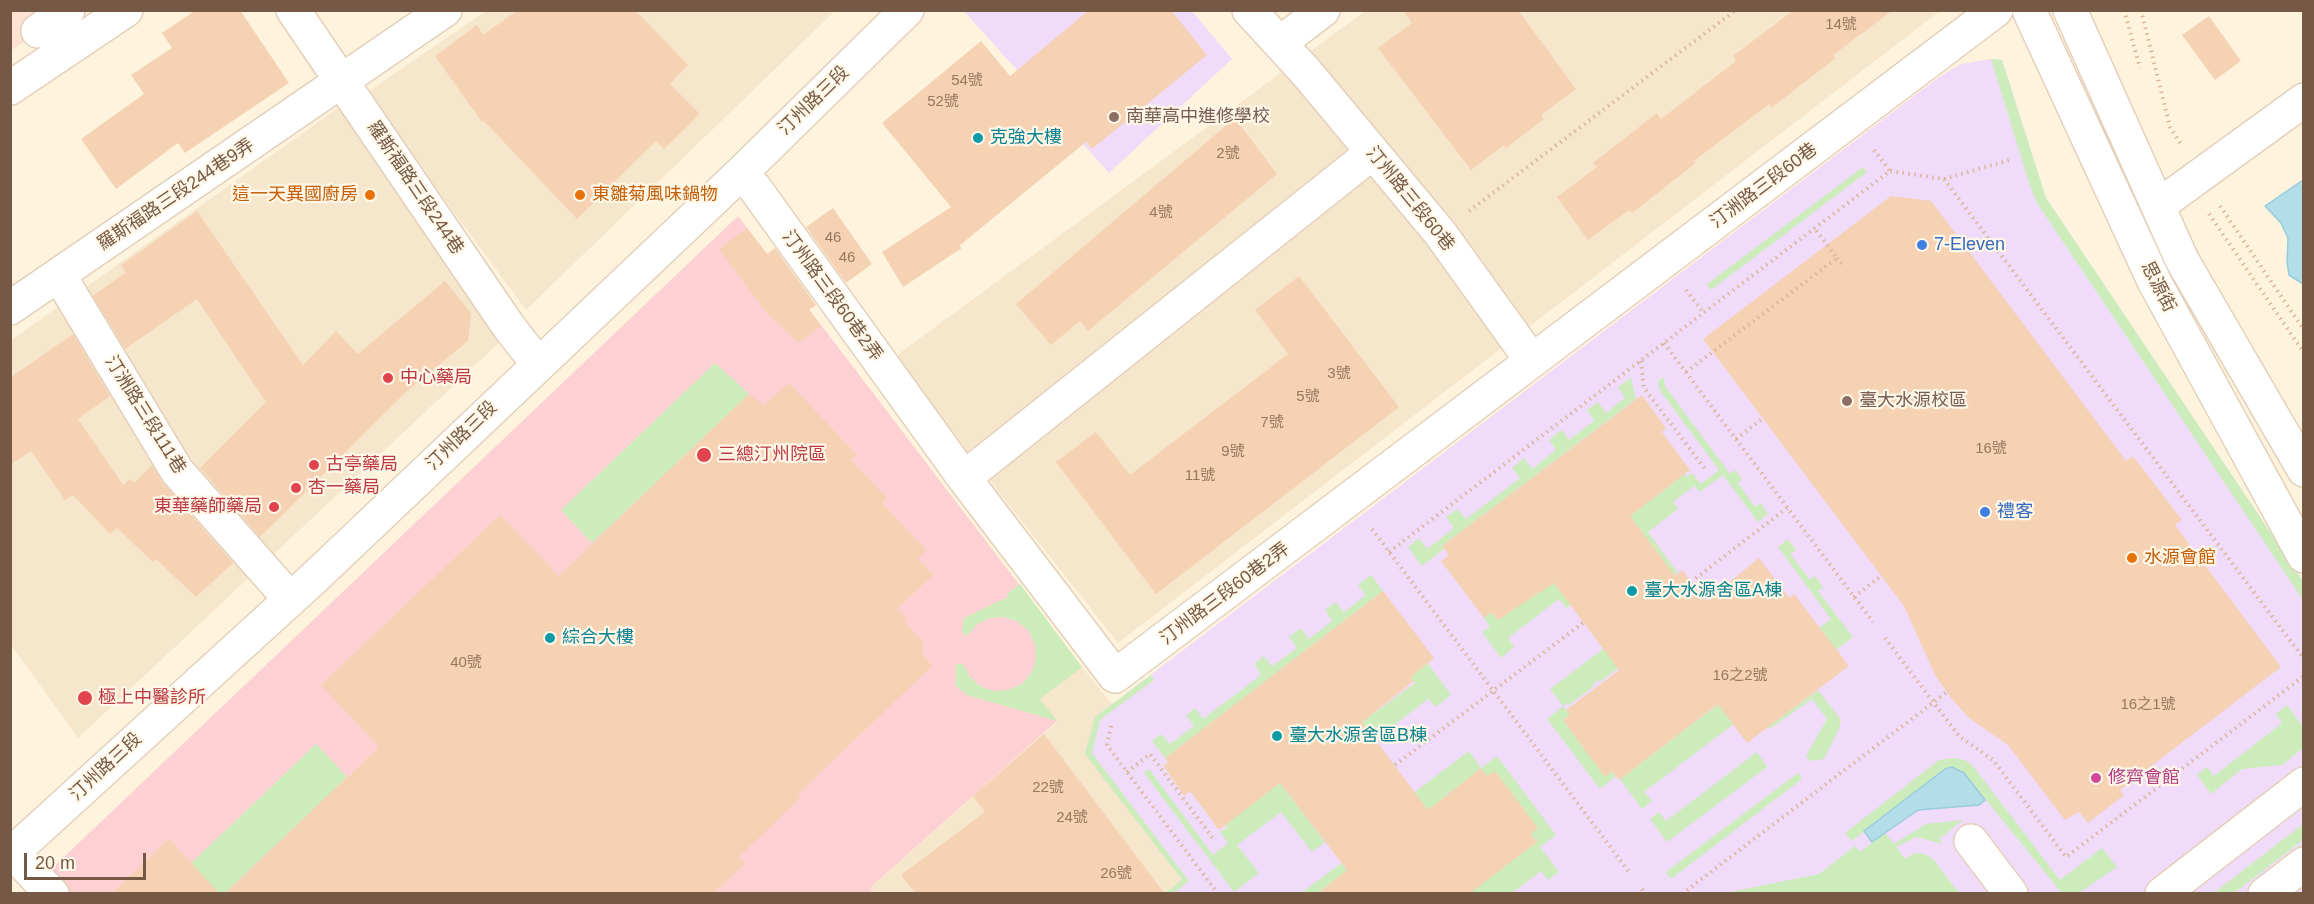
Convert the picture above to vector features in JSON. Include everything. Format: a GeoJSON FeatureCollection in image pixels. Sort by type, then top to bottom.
{"type":"FeatureCollection","features":[{"type":"Feature","properties":{"kind":"street"},"geometry":{"type":"LineString","coordinates":[[38,31],[68,10]]}},
{"type":"Feature","properties":{"kind":"street"},"geometry":{"type":"LineString","coordinates":[[10,88],[126,10]]}},
{"type":"Feature","properties":{"kind":"street","name":"羅斯福路三段244巷"},"geometry":{"type":"LineString","coordinates":[[293,10],[509,327],[538,364]]}},
{"type":"Feature","properties":{"kind":"street","name":"羅斯福路三段244巷9弄"},"geometry":{"type":"LineString","coordinates":[[10,308],[445,10]]}},
{"type":"Feature","properties":{"kind":"street","name":"汀州路三段"},"geometry":{"type":"LineString","coordinates":[[12,854],[290,599],[740,174],[907,10]]}},
{"type":"Feature","properties":{"kind":"street","name":"汀州路三段60巷"},"geometry":{"type":"LineString","coordinates":[[1249,10],[1280,43],[1440,233],[1532,361]]}},
{"type":"Feature","properties":{"kind":"street"},"geometry":{"type":"LineString","coordinates":[[1280,43],[1323,10]]}},
{"type":"Feature","properties":{"kind":"street","name":"汀洲路三段60巷"},"geometry":{"type":"LineString","coordinates":[[1532,361],[1996,10]]}},
{"type":"Feature","properties":{"kind":"street","name":"思源街"},"geometry":{"type":"LineString","coordinates":[[2029,10],[2154,281],[2304,556]]}},
{"type":"Feature","properties":{"kind":"street","name":"思源街"},"geometry":{"type":"LineString","coordinates":[[2070,10],[2182,260],[2304,470]]}},
{"type":"Feature","properties":{"kind":"street"},"geometry":{"type":"LineString","coordinates":[[2158,206],[2304,100]]}},
{"type":"Feature","properties":{"kind":"street"},"geometry":{"type":"LineString","coordinates":[[964,478],[1372,153]]}},
{"type":"Feature","properties":{"kind":"street","name":"汀州路三段60巷2弄"},"geometry":{"type":"LineString","coordinates":[[740,174],[754,187],[964,478],[1115,676],[1532,361]]}},
{"type":"Feature","properties":{"kind":"street","name":"汀洲路三段111巷"},"geometry":{"type":"LineString","coordinates":[[59,275],[177,471],[290,599]]}},
{"type":"Feature","properties":{"kind":"street"},"geometry":{"type":"LineString","coordinates":[[2162,894],[2304,784]]}},
{"type":"Feature","properties":{"kind":"street"},"geometry":{"type":"LineString","coordinates":[[1971,841],[2011,894]]}},
{"type":"Feature","properties":{"kind":"street"},"geometry":{"type":"LineString","coordinates":[[12,854],[52,894]]}},
{"type":"Feature","properties":{"kind":"street"},"geometry":{"type":"LineString","coordinates":[[2265,894],[2304,864]]}},
{"type":"Feature","properties":{"kind":"path"},"geometry":{"type":"LineString","coordinates":[[1440,233],[1736,10]]}},
{"type":"Feature","properties":{"kind":"path"},"geometry":{"type":"LineString","coordinates":[[1872,147],[1890,171],[1944,179],[2013,159]]}},
{"type":"Feature","properties":{"kind":"path"},"geometry":{"type":"LineString","coordinates":[[1389,552],[1890,171]]}},
{"type":"Feature","properties":{"kind":"path"},"geometry":{"type":"LineString","coordinates":[[1944,179],[2304,659]]}},
{"type":"Feature","properties":{"kind":"path"},"geometry":{"type":"LineString","coordinates":[[1815,229],[1842,264]]}},
{"type":"Feature","properties":{"kind":"path"},"geometry":{"type":"LineString","coordinates":[[1686,372],[1837,258]]}},
{"type":"Feature","properties":{"kind":"path"},"geometry":{"type":"LineString","coordinates":[[1686,289],[1704,313]]}},
{"type":"Feature","properties":{"kind":"path"},"geometry":{"type":"LineString","coordinates":[[1664,343],[1873,621]]}},
{"type":"Feature","properties":{"kind":"path"},"geometry":{"type":"LineString","coordinates":[[1641,361],[1644,388],[1706,469]]}},
{"type":"Feature","properties":{"kind":"path"},"geometry":{"type":"LineString","coordinates":[[1736,439],[1762,419]]}},
{"type":"Feature","properties":{"kind":"path"},"geometry":{"type":"LineString","coordinates":[[1350,499],[1629,872]]}},
{"type":"Feature","properties":{"kind":"path"},"geometry":{"type":"LineString","coordinates":[[1691,582],[1787,508]]}},
{"type":"Feature","properties":{"kind":"path"},"geometry":{"type":"LineString","coordinates":[[1854,597],[1881,576]]}},
{"type":"Feature","properties":{"kind":"path"},"geometry":{"type":"LineString","coordinates":[[1395,765],[1584,622]]}},
{"type":"Feature","properties":{"kind":"path"},"geometry":{"type":"LineString","coordinates":[[1885,638],[1959,736],[1993,760],[2066,857],[2304,676]]}},
{"type":"Feature","properties":{"kind":"path"},"geometry":{"type":"LineString","coordinates":[[1682,894],[1947,692]]}},
{"type":"Feature","properties":{"kind":"path"},"geometry":{"type":"LineString","coordinates":[[1111,726],[1107,745],[1217,891],[1210,894]]}},
{"type":"Feature","properties":{"kind":"path"},"geometry":{"type":"LineString","coordinates":[[1127,772],[1150,754],[1215,841]]}},
{"type":"Feature","properties":{"kind":"path"},"geometry":{"type":"LineString","coordinates":[[1642,889],[1646,894]]}},
{"type":"Feature","properties":{"kind":"shaded area"},"geometry":{"type":"Polygon","coordinates":[[[11,11],[68,11],[11,51],[11,11]]]}},
{"type":"Feature","properties":{"kind":"shaded area"},"geometry":{"type":"Polygon","coordinates":[[[486,11],[835,11],[526,310],[366,93],[486,11]]]}},
{"type":"Feature","properties":{"kind":"shaded area","name":"南華高中進修學校"},"geometry":{"type":"Polygon","coordinates":[[[964,11],[1192,11],[1232,59],[1109,173],[964,11]]]}},
{"type":"Feature","properties":{"kind":"shaded area"},"geometry":{"type":"Polygon","coordinates":[[[1365,11],[1940,11],[1118,643],[893,358],[1365,11]]]}},
{"type":"Feature","properties":{"kind":"shaded area","name":"臺大水源校區"},"geometry":{"type":"Polygon","coordinates":[[[1991,59],[2002,60],[2046,198],[2303,581],[2303,893],[1165,893],[1182,880],[1085,754],[1095,717],[1939,77],[1961,64],[1991,59]]]}},
{"type":"Feature","properties":{"kind":"shaded area"},"geometry":{"type":"Polygon","coordinates":[[[341,106],[502,340],[78,738],[11,645],[10,341],[341,106]]]}},
{"type":"Feature","properties":{"kind":"shaded area","name":"三總汀州院區"},"geometry":{"type":"Polygon","coordinates":[[[738,216],[1082,667],[1040,699],[1057,721],[871,887],[872,893],[25,894],[738,216]]]}},
{"type":"Feature","properties":{"kind":"shaded area"},"geometry":{"type":"Polygon","coordinates":[[[1082,667],[1112,704],[1095,717],[1086,754],[1182,881],[1165,894],[872,894],[871,887],[1057,722],[1040,699],[1082,667]]]}},
{"type":"Feature","properties":{"kind":"green space"},"geometry":{"type":"Polygon","coordinates":[[[1991,59],[2002,60],[2046,198],[2303,581],[2303,600],[2037,203],[1991,59]]]}},
{"type":"Feature","properties":{"kind":"green space"},"geometry":{"type":"Polygon","coordinates":[[[1863,167],[1867,172],[1711,290],[1707,284],[1863,167]]]}},
{"type":"Feature","properties":{"kind":"green space"},"geometry":{"type":"Polygon","coordinates":[[[715,363],[749,394],[592,543],[561,510],[715,363]]]}},
{"type":"Feature","properties":{"kind":"green space"},"geometry":{"type":"Polygon","coordinates":[[[1664,377],[1665,386],[1730,474],[1735,470],[1742,479],[1738,483],[1755,507],[1761,503],[1768,514],[1758,522],[1723,475],[1700,492],[1694,486],[1673,502],[1678,509],[1648,532],[1678,573],[1674,575],[1630,516],[1685,474],[1687,477],[1692,473],[1701,484],[1719,470],[1659,389],[1658,381],[1664,377]]]}},
{"type":"Feature","properties":{"kind":"green space"},"geometry":{"type":"Polygon","coordinates":[[[1631,378],[1636,399],[1442,546],[1444,549],[1422,566],[1408,547],[1419,538],[1427,549],[1454,528],[1446,517],[1457,509],[1466,519],[1520,478],[1512,468],[1524,458],[1532,469],[1556,450],[1549,440],[1562,430],[1569,440],[1594,421],[1587,410],[1598,402],[1606,413],[1625,398],[1618,387],[1631,378]]]}},
{"type":"Feature","properties":{"kind":"green space"},"geometry":{"type":"Polygon","coordinates":[[[1788,539],[1796,550],[1790,554],[1810,580],[1815,576],[1823,587],[1818,591],[1853,637],[1756,710],[1740,689],[1831,619],[1778,547],[1788,539]]]}},
{"type":"Feature","properties":{"kind":"green space"},"geometry":{"type":"Polygon","coordinates":[[[1557,571],[1578,599],[1566,608],[1559,599],[1508,638],[1514,647],[1501,658],[1482,632],[1490,627],[1484,618],[1491,612],[1498,620],[1503,617],[1501,614],[1557,571]]]}},
{"type":"Feature","properties":{"kind":"green space"},"geometry":{"type":"Polygon","coordinates":[[[1371,575],[1383,591],[1165,758],[1152,741],[1161,734],[1170,744],[1194,726],[1186,715],[1195,708],[1203,719],[1261,675],[1254,664],[1264,656],[1272,666],[1297,648],[1289,637],[1301,628],[1309,639],[1332,621],[1325,610],[1336,602],[1344,612],[1366,595],[1358,585],[1371,575]]]}},
{"type":"Feature","properties":{"kind":"green space"},"geometry":{"type":"Polygon","coordinates":[[[1020,584],[1082,667],[1040,699],[1057,721],[967,695],[956,686],[956,664],[963,664],[970,677],[980,686],[994,691],[1008,690],[1022,684],[1031,673],[1036,659],[1035,645],[1029,631],[1017,621],[1004,617],[989,618],[976,625],[967,636],[962,632],[964,618],[1008,597],[1007,594],[1020,584]]]}},
{"type":"Feature","properties":{"kind":"green space"},"geometry":{"type":"Polygon","coordinates":[[[1611,643],[1626,662],[1600,682],[1598,680],[1593,684],[1594,686],[1569,705],[1567,703],[1563,706],[1550,689],[1611,643]]]}},
{"type":"Feature","properties":{"kind":"green space"},"geometry":{"type":"Polygon","coordinates":[[[1426,661],[1451,695],[1436,707],[1428,699],[1368,745],[1355,727],[1415,683],[1409,674],[1426,661]]]}},
{"type":"Feature","properties":{"kind":"green space"},"geometry":{"type":"Polygon","coordinates":[[[1151,675],[1154,680],[1100,720],[1092,753],[1189,881],[1174,893],[1165,893],[1182,880],[1085,754],[1095,717],[1151,675]]]}},
{"type":"Feature","properties":{"kind":"green space"},"geometry":{"type":"Polygon","coordinates":[[[1818,690],[1841,720],[1824,759],[1810,761],[1806,756],[1827,719],[1812,699],[1770,729],[1768,727],[1818,690]]]}},
{"type":"Feature","properties":{"kind":"green space"},"geometry":{"type":"Polygon","coordinates":[[[1720,703],[1735,723],[1644,792],[1652,801],[1642,809],[1620,779],[1720,703]]]}},
{"type":"Feature","properties":{"kind":"green space"},"geometry":{"type":"Polygon","coordinates":[[[2287,705],[2303,727],[2303,748],[2282,765],[2242,769],[2211,794],[2197,775],[2207,767],[2214,776],[2282,723],[2276,714],[2287,705]]]}},
{"type":"Feature","properties":{"kind":"green space"},"geometry":{"type":"Polygon","coordinates":[[[1563,706],[1570,715],[1563,720],[1605,776],[1612,771],[1616,776],[1600,789],[1547,719],[1563,706]]]}},
{"type":"Feature","properties":{"kind":"green space"},"geometry":{"type":"Polygon","coordinates":[[[316,744],[347,777],[225,893],[204,893],[183,871],[316,744]]]}},
{"type":"Feature","properties":{"kind":"green space"},"geometry":{"type":"Polygon","coordinates":[[[1469,751],[1481,768],[1476,772],[1478,775],[1453,793],[1451,791],[1446,795],[1447,798],[1422,817],[1408,797],[1469,751]]]}},
{"type":"Feature","properties":{"kind":"green space"},"geometry":{"type":"Polygon","coordinates":[[[1757,752],[1767,767],[1667,842],[1650,819],[1659,812],[1666,821],[1757,752]]]}},
{"type":"Feature","properties":{"kind":"green space"},"geometry":{"type":"Polygon","coordinates":[[[1497,756],[1556,835],[1540,847],[1559,872],[1548,880],[1541,871],[1512,893],[1469,893],[1537,842],[1481,768],[1497,756]]]}},
{"type":"Feature","properties":{"kind":"green space"},"geometry":{"type":"Polygon","coordinates":[[[1953,758],[1965,760],[1973,766],[2060,880],[2102,848],[2117,867],[2079,893],[2061,892],[1964,773],[1945,769],[1852,841],[1845,833],[1939,760],[1953,758]]]}},
{"type":"Feature","properties":{"kind":"green space"},"geometry":{"type":"Polygon","coordinates":[[[1149,769],[1213,855],[1228,843],[1220,832],[1227,827],[1225,825],[1280,783],[1325,842],[1312,852],[1281,812],[1237,845],[1259,873],[1234,892],[1144,773],[1149,769]]]}},
{"type":"Feature","properties":{"kind":"green space"},"geometry":{"type":"Polygon","coordinates":[[[1798,773],[1802,779],[1671,879],[1666,872],[1798,773]]]}},
{"type":"Feature","properties":{"kind":"green space"},"geometry":{"type":"Polygon","coordinates":[[[1963,820],[1939,839],[1943,844],[1916,837],[1896,847],[1905,859],[1914,853],[1925,854],[1933,859],[1959,893],[1720,894],[1819,874],[1855,846],[1860,852],[1885,833],[1894,844],[1926,824],[1963,820]]]}},
{"type":"Feature","properties":{"kind":"green space"},"geometry":{"type":"Polygon","coordinates":[[[2303,824],[2303,840],[2234,893],[2214,893],[2303,824]]]}},
{"type":"Feature","properties":{"kind":"green space"},"geometry":{"type":"Polygon","coordinates":[[[1341,863],[1349,873],[1323,893],[1321,890],[1317,893],[1300,894],[1341,863]]]}},
{"type":"Feature","properties":{"kind":"water"},"geometry":{"type":"Polygon","coordinates":[[[2303,180],[2303,284],[2289,275],[2288,238],[2281,223],[2265,206],[2303,180]]]}},
{"type":"Feature","properties":{"kind":"water"},"geometry":{"type":"Polygon","coordinates":[[[1952,767],[1964,773],[1985,800],[1979,805],[1918,810],[1872,842],[1864,831],[1945,769],[1952,767]]]}},
{"type":"Feature","properties":{"kind":"building"},"geometry":{"type":"Polygon","coordinates":[[[196,10],[240,10],[289,83],[185,153],[178,143],[116,189],[81,139],[144,94],[131,75],[172,48],[162,33],[196,10]]]}},
{"type":"Feature","properties":{"kind":"building"},"geometry":{"type":"Polygon","coordinates":[[[518,10],[635,10],[688,65],[670,84],[700,114],[664,149],[656,141],[577,219],[484,121],[482,122],[435,56],[477,25],[483,35],[518,10]]]}},
{"type":"Feature","properties":{"kind":"building"},"geometry":{"type":"Polygon","coordinates":[[[1089,10],[1171,10],[1207,55],[1092,149],[1086,142],[959,246],[962,248],[903,287],[882,252],[951,207],[882,123],[981,41],[1010,76],[1089,10]]]}},
{"type":"Feature","properties":{"kind":"building"},"geometry":{"type":"Polygon","coordinates":[[[1403,10],[1518,10],[1576,89],[1541,115],[1544,119],[1506,148],[1504,145],[1471,170],[1378,48],[1412,23],[1403,10]]]}},
{"type":"Feature","properties":{"kind":"building"},"geometry":{"type":"Polygon","coordinates":[[[1794,10],[1893,10],[1833,55],[1836,58],[1771,108],[1769,104],[1694,161],[1696,163],[1632,213],[1629,210],[1588,240],[1557,197],[1597,167],[1593,163],[1657,113],[1661,119],[1736,61],[1733,56],[1794,10]]]}},
{"type":"Feature","properties":{"kind":"building"},"geometry":{"type":"Polygon","coordinates":[[[2209,16],[2241,61],[2215,80],[2182,35],[2209,16]]]}},
{"type":"Feature","properties":{"kind":"building"},"geometry":{"type":"Polygon","coordinates":[[[1235,118],[1277,174],[1088,331],[1080,321],[1051,345],[1016,304],[1235,118]]]}},
{"type":"Feature","properties":{"kind":"building","name":"修齊會館"},"geometry":{"type":"Polygon","coordinates":[[[1891,196],[1931,201],[2126,461],[2133,456],[2182,520],[2175,525],[2281,667],[2120,790],[2124,795],[2088,823],[2079,812],[2065,820],[2008,745],[1969,718],[1951,698],[1935,675],[1904,606],[1703,339],[1891,196]]]}},
{"type":"Feature","properties":{"kind":"building"},"geometry":{"type":"Polygon","coordinates":[[[833,208],[872,264],[846,283],[806,227],[833,208]]]}},
{"type":"Feature","properties":{"kind":"building"},"geometry":{"type":"Polygon","coordinates":[[[197,211],[303,365],[336,331],[358,354],[445,281],[471,313],[468,341],[406,392],[260,537],[200,468],[266,402],[197,299],[125,349],[93,296],[126,272],[121,265],[197,211]]]}},
{"type":"Feature","properties":{"kind":"building"},"geometry":{"type":"Polygon","coordinates":[[[747,228],[767,254],[775,248],[816,305],[809,310],[821,326],[799,343],[766,312],[719,249],[747,228]]]}},
{"type":"Feature","properties":{"kind":"building"},"geometry":{"type":"Polygon","coordinates":[[[1299,276],[1399,407],[1156,594],[1056,462],[1096,432],[1130,475],[1288,354],[1255,310],[1299,276]]]}},
{"type":"Feature","properties":{"kind":"building"},"geometry":{"type":"Polygon","coordinates":[[[73,334],[110,396],[78,419],[123,485],[130,479],[134,483],[152,465],[163,483],[233,563],[196,597],[156,559],[153,562],[117,528],[110,534],[73,495],[65,500],[31,451],[10,465],[10,378],[73,334]]]}},
{"type":"Feature","properties":{"kind":"building","name":"綜合大樓"},"geometry":{"type":"Polygon","coordinates":[[[789,383],[857,455],[851,460],[887,498],[882,503],[926,550],[918,558],[933,575],[897,609],[907,619],[904,622],[923,642],[923,655],[932,666],[798,794],[801,797],[739,857],[745,863],[713,894],[225,894],[379,747],[321,685],[500,515],[559,576],[749,394],[764,406],[789,383]]]}},
{"type":"Feature","properties":{"kind":"building","name":"臺大水源舍區A棟"},"geometry":{"type":"Polygon","coordinates":[[[1642,395],[1666,428],[1662,432],[1690,470],[1630,516],[1675,576],[1682,570],[1706,601],[1759,558],[1789,598],[1794,594],[1849,666],[1747,743],[1718,704],[1619,780],[1612,771],[1605,777],[1563,720],[1570,715],[1566,710],[1619,670],[1554,583],[1498,620],[1491,612],[1484,618],[1441,561],[1449,555],[1442,546],[1642,395]]]}},
{"type":"Feature","properties":{"kind":"building","name":"臺大水源舍區B棟"},"geometry":{"type":"Polygon","coordinates":[[[1383,591],[1434,658],[1411,677],[1414,681],[1362,722],[1428,810],[1481,768],[1487,776],[1495,771],[1538,828],[1530,834],[1537,842],[1469,894],[1317,894],[1347,870],[1280,783],[1219,830],[1190,791],[1184,796],[1163,765],[1168,762],[1165,758],[1383,591]]]}},
{"type":"Feature","properties":{"kind":"building"},"geometry":{"type":"Polygon","coordinates":[[[1044,734],[1165,894],[916,894],[901,875],[985,812],[973,796],[1044,734]]]}},
{"type":"Feature","properties":{"kind":"building"},"geometry":{"type":"Polygon","coordinates":[[[169,839],[220,894],[111,894],[169,839]]]}},
{"type":"Feature","properties":{"kind":"place","name":"南華高中進修學校"},"geometry":{"type":"Point","coordinates":[1114,117]}},
{"type":"Feature","properties":{"kind":"place","name":"克強大樓"},"geometry":{"type":"Point","coordinates":[978,138]}},
{"type":"Feature","properties":{"kind":"place","name":"這一天異國廚房"},"geometry":{"type":"Point","coordinates":[370,195]}},
{"type":"Feature","properties":{"kind":"place","name":"東雛菊風味鍋物"},"geometry":{"type":"Point","coordinates":[580,195]}},
{"type":"Feature","properties":{"kind":"place","name":"7-Eleven"},"geometry":{"type":"Point","coordinates":[1922,245]}},
{"type":"Feature","properties":{"kind":"place","name":"中心藥局"},"geometry":{"type":"Point","coordinates":[388,378]}},
{"type":"Feature","properties":{"kind":"place","name":"臺大水源校區"},"geometry":{"type":"Point","coordinates":[1847,401]}},
{"type":"Feature","properties":{"kind":"place","name":"三總汀州院區"},"geometry":{"type":"Point","coordinates":[704,455]}},
{"type":"Feature","properties":{"kind":"place","name":"古亭藥局"},"geometry":{"type":"Point","coordinates":[314,465]}},
{"type":"Feature","properties":{"kind":"place","name":"杏一藥局"},"geometry":{"type":"Point","coordinates":[296,488]}},
{"type":"Feature","properties":{"kind":"place","name":"東華藥師藥局"},"geometry":{"type":"Point","coordinates":[274,507]}},
{"type":"Feature","properties":{"kind":"place","name":"禮客"},"geometry":{"type":"Point","coordinates":[1985,512]}},
{"type":"Feature","properties":{"kind":"place","name":"水源會館"},"geometry":{"type":"Point","coordinates":[2132,558]}},
{"type":"Feature","properties":{"kind":"place","name":"臺大水源舍區A棟"},"geometry":{"type":"Point","coordinates":[1632,591]}},
{"type":"Feature","properties":{"kind":"place","name":"綜合大樓"},"geometry":{"type":"Point","coordinates":[550,638]}},
{"type":"Feature","properties":{"kind":"place","name":"極上中醫診所"},"geometry":{"type":"Point","coordinates":[85,698]}},
{"type":"Feature","properties":{"kind":"place","name":"臺大水源舍區B棟"},"geometry":{"type":"Point","coordinates":[1277,736]}},
{"type":"Feature","properties":{"kind":"place","name":"修齊會館"},"geometry":{"type":"Point","coordinates":[2096,778]}}]}
